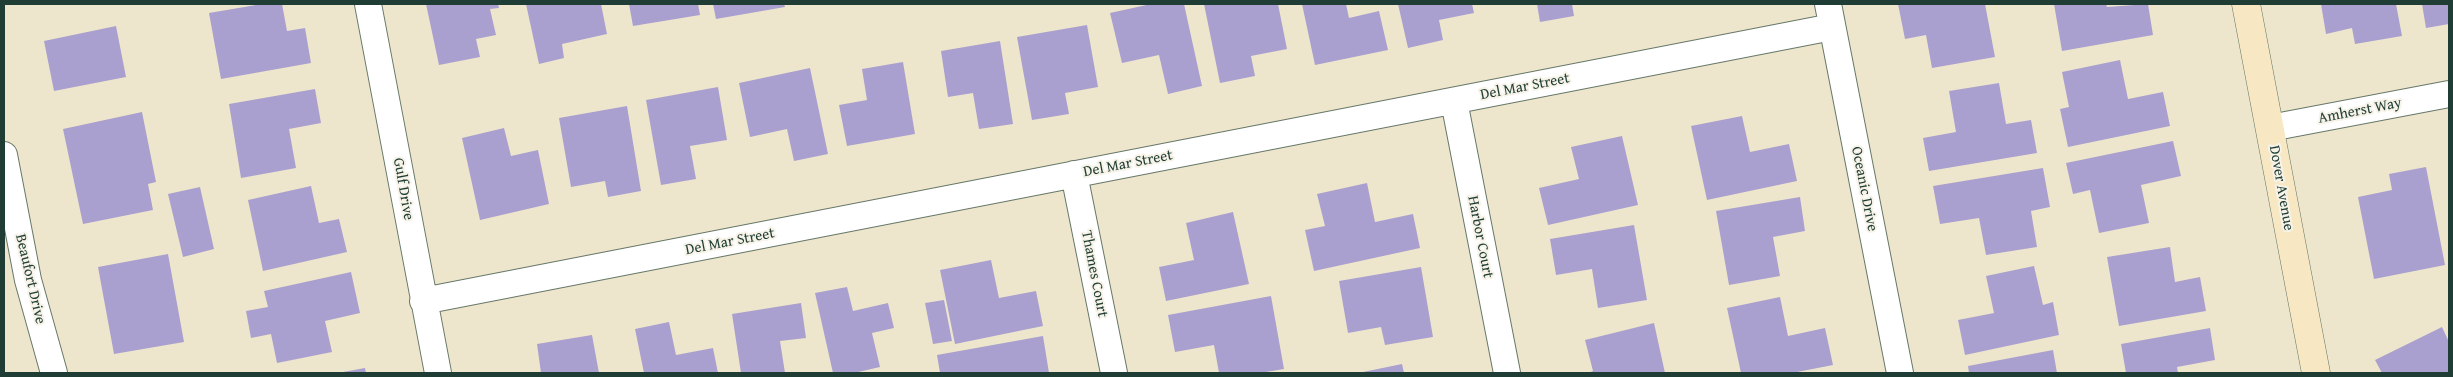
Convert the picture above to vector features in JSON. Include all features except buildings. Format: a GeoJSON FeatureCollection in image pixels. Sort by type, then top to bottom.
{"type":"FeatureCollection","features":[{"type":"Feature","properties":{"kind":"main road","name":"Dover Avenue"},"geometry":{"type":"LineString","coordinates":[[2246,4],[2316,373]]}},
{"type":"Feature","properties":{"kind":"street","name":"Gulf Drive"},"geometry":{"type":"LineString","coordinates":[[368,4],[438,373]]}},
{"type":"Feature","properties":{"kind":"street","name":"Del Mar Street"},"geometry":{"type":"LineString","coordinates":[[423,301],[1454,101],[1830,15]]}},
{"type":"Feature","properties":{"kind":"street","name":"Oceanic Drive"},"geometry":{"type":"LineString","coordinates":[[1830,15],[1900,373]]}},
{"type":"Feature","properties":{"kind":"street","name":"Amherst Way"},"geometry":{"type":"LineString","coordinates":[[2270,128],[2449,94]]}},
{"type":"Feature","properties":{"kind":"street","name":"Harbor Court"},"geometry":{"type":"LineString","coordinates":[[1454,101],[1507,373]]}},
{"type":"Feature","properties":{"kind":"street","name":"Beaufort Drive"},"geometry":{"type":"LineString","coordinates":[[4,155],[28,280],[54,373]]}},
{"type":"Feature","properties":{"kind":"street","name":"Thames Court"},"geometry":{"type":"LineString","coordinates":[[1074,174],[1114,373]]}}]}
